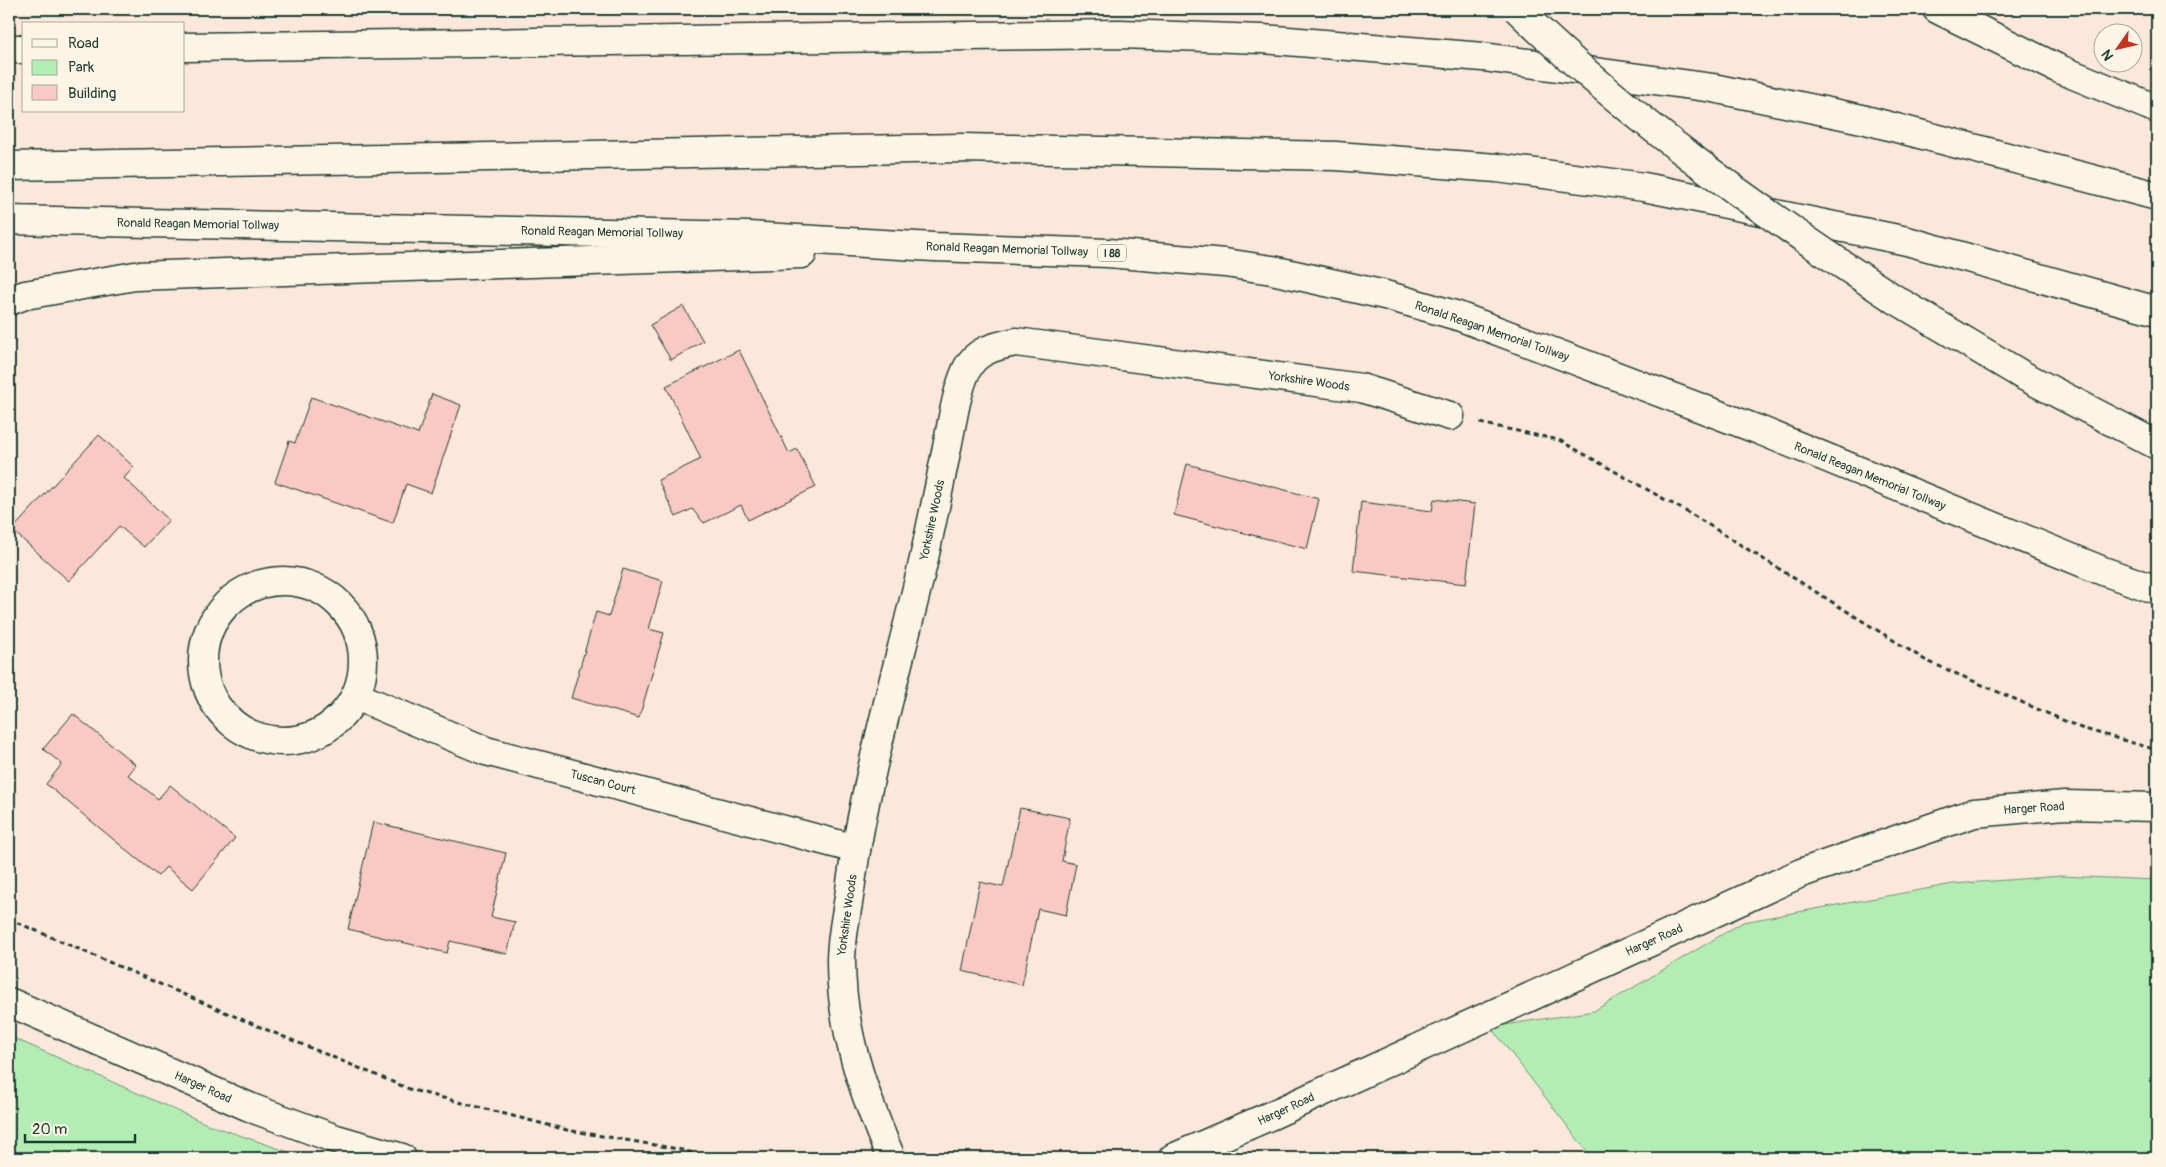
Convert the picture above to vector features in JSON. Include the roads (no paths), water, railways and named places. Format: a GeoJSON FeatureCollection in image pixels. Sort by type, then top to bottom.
{"type":"FeatureCollection","features":[{"type":"Feature","properties":{"kind":"main road"},"geometry":{"type":"LineString","coordinates":[[1517,9],[1574,62],[1668,141],[1738,194],[1893,298],[2024,376],[2157,445]]}},
{"type":"Feature","properties":{"kind":"main road"},"geometry":{"type":"LineString","coordinates":[[1937,9],[2057,68],[2157,110]]}},
{"type":"Feature","properties":{"kind":"main road"},"geometry":{"type":"LineString","coordinates":[[185,47],[1120,34],[1262,39],[1483,57],[1713,88],[1862,119],[2157,196]]}},
{"type":"Feature","properties":{"kind":"main road"},"geometry":{"type":"LineString","coordinates":[[9,50],[22,49]]}},
{"type":"Feature","properties":{"kind":"main road"},"geometry":{"type":"LineString","coordinates":[[9,166],[961,148],[1336,156],[1497,168],[1644,186],[1907,241],[2157,311]]}},
{"type":"Feature","properties":{"kind":"main road","name":"Ronald Reagan Memorial Tollway"},"geometry":{"type":"LineString","coordinates":[[9,220],[749,236],[934,248],[1108,253],[1216,262],[1329,281],[1458,316],[1759,430],[2102,571],[2157,590]]}},
{"type":"Feature","properties":{"kind":"main road"},"geometry":{"type":"LineString","coordinates":[[9,301],[26,295],[135,276],[688,259],[934,248]]}},
{"type":"Feature","properties":{"kind":"main road","name":"Yorkshire Woods"},"geometry":{"type":"LineString","coordinates":[[891,1158],[867,1099],[854,1060],[844,1012],[841,958],[856,849],[867,789],[937,500],[956,401],[966,369],[975,356],[989,348],[1016,342],[1361,388],[1450,416]]}},
{"type":"Feature","properties":{"kind":"main road"},"geometry":{"type":"LineString","coordinates":[[276,580],[305,583],[330,595],[350,615],[362,641],[364,669],[356,696],[342,717],[321,732],[297,741],[272,741],[248,734],[227,719],[211,699],[203,675],[203,649],[210,625],[226,602],[249,587],[276,580]]}},
{"type":"Feature","properties":{"kind":"main road","name":"Tuscan Court"},"geometry":{"type":"LineString","coordinates":[[356,696],[486,751],[856,849]]}},
{"type":"Feature","properties":{"kind":"main road","name":"Harger Road"},"geometry":{"type":"LineString","coordinates":[[1173,1158],[1255,1123],[1801,873],[1974,813],[2065,805],[2157,807]]}},
{"type":"Feature","properties":{"kind":"main road","name":"Harger Road"},"geometry":{"type":"LineString","coordinates":[[9,1002],[254,1110],[336,1139],[402,1158]]}}]}
